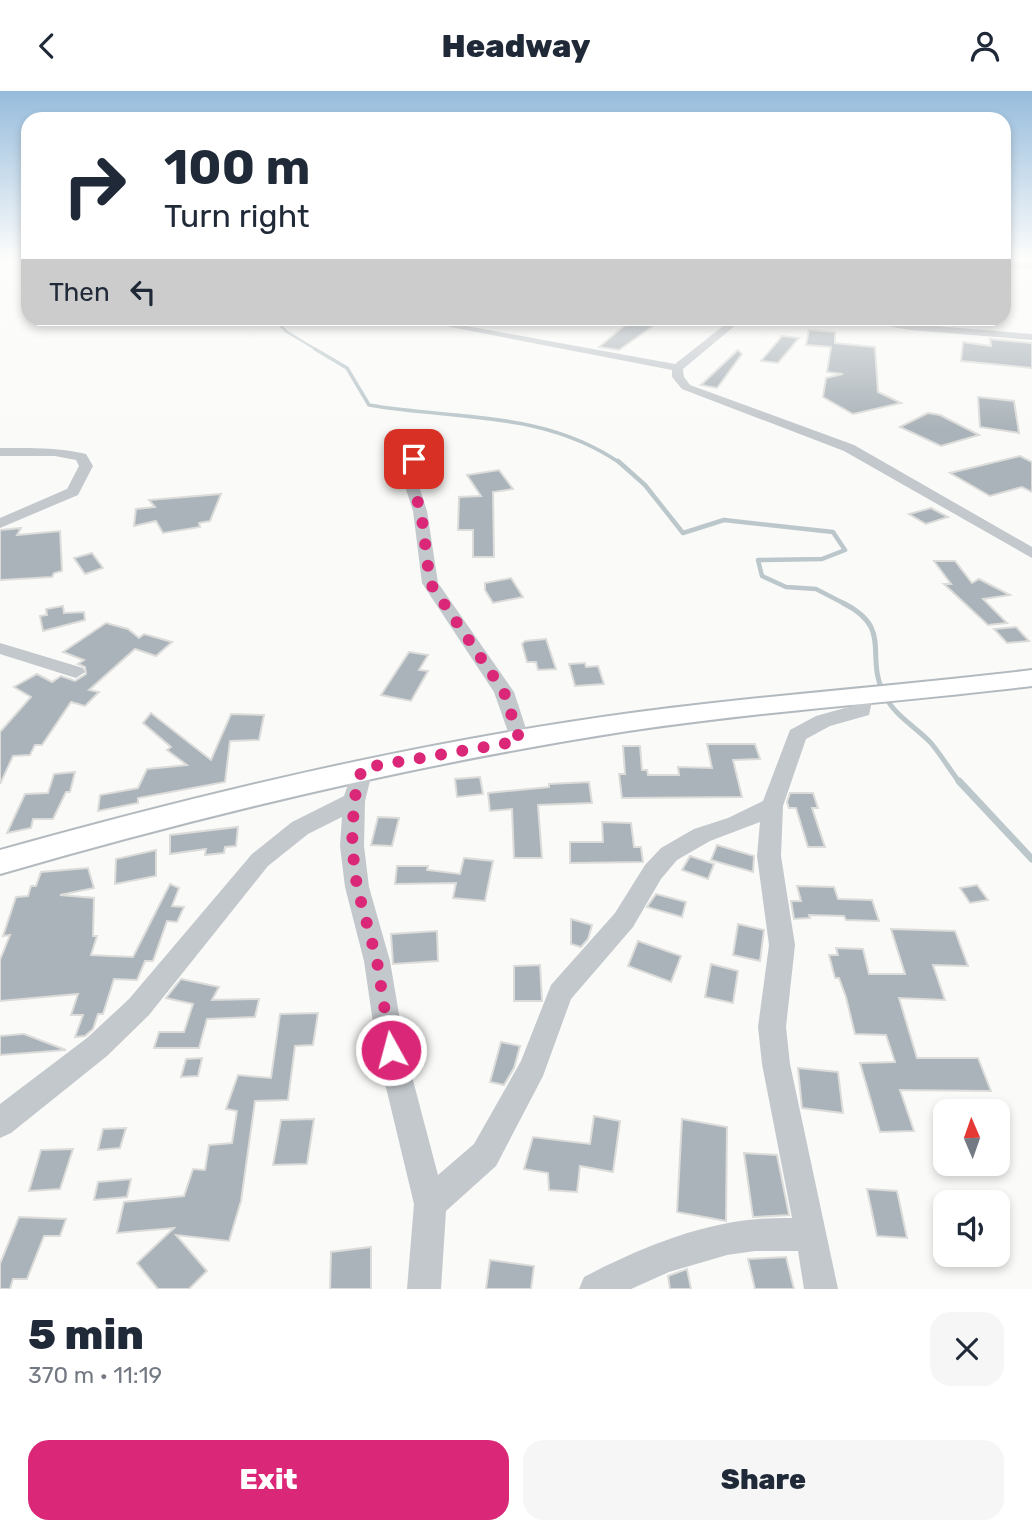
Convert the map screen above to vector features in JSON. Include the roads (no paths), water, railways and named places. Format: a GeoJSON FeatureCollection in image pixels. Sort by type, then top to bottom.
{"type":"FeatureCollection","features":[{"type":"Feature","properties":{"kind":"street"},"geometry":{"type":"LineString","coordinates":[[453,326],[677,367],[729,326]]}},
{"type":"Feature","properties":{"kind":"street"},"geometry":{"type":"LineString","coordinates":[[903,326],[1032,337]]}},
{"type":"Feature","properties":{"kind":"street"},"geometry":{"type":"LineString","coordinates":[[677,367],[678,377],[686,387],[849,447],[1032,553]]}},
{"type":"Feature","properties":{"kind":"street"},"geometry":{"type":"LineString","coordinates":[[0,451],[67,454],[81,457],[86,466],[73,492],[0,523]]}},
{"type":"Feature","properties":{"kind":"street"},"geometry":{"type":"LineString","coordinates":[[414,459],[411,483],[421,511],[430,583],[504,692],[520,741]]}},
{"type":"Feature","properties":{"kind":"street"},"geometry":{"type":"LineString","coordinates":[[0,648],[76,672]]}},
{"type":"Feature","properties":{"kind":"street"},"geometry":{"type":"LineString","coordinates":[[0,862],[138,821],[362,768],[722,710],[882,696],[1032,678]]}},
{"type":"Feature","properties":{"kind":"street"},"geometry":{"type":"LineString","coordinates":[[821,1289],[776,1065],[772,1027],[782,945],[769,856],[772,806],[797,734],[823,721],[862,710],[882,696]]}},
{"type":"Feature","properties":{"kind":"street"},"geometry":{"type":"LineString","coordinates":[[362,768],[354,801],[352,846],[357,887],[377,961],[391,1050],[430,1204],[424,1289]]}},
{"type":"Feature","properties":{"kind":"street"},"geometry":{"type":"LineString","coordinates":[[0,1123],[97,1047],[139,1007],[260,860],[300,828],[354,801]]}},
{"type":"Feature","properties":{"kind":"street"},"geometry":{"type":"LineString","coordinates":[[430,1204],[485,1155],[533,1067],[561,993],[624,920],[653,873],[670,855],[702,835],[736,824],[772,806]]}},
{"type":"Feature","properties":{"kind":"street"},"geometry":{"type":"LineString","coordinates":[[596,1289],[661,1256],[688,1248],[749,1235],[812,1235]]}},
{"type":"Feature","properties":{"kind":"waterway"},"geometry":{"type":"LineString","coordinates":[[281,326],[317,350]]}},
{"type":"Feature","properties":{"kind":"waterway"},"geometry":{"type":"LineString","coordinates":[[315,349],[347,368],[369,405],[529,425],[591,446],[620,463]]}},
{"type":"Feature","properties":{"kind":"waterway"},"geometry":{"type":"LineString","coordinates":[[618,461],[645,485],[683,533],[724,520],[833,532],[845,550],[822,559],[758,560],[762,576],[786,587],[816,589],[847,605]]}},
{"type":"Feature","properties":{"kind":"waterway"},"geometry":{"type":"LineString","coordinates":[[843,603],[859,613],[873,633],[876,668],[889,703],[931,743],[960,783]]}},
{"type":"Feature","properties":{"kind":"waterway"},"geometry":{"type":"LineString","coordinates":[[959,781],[1032,859]]}}]}
